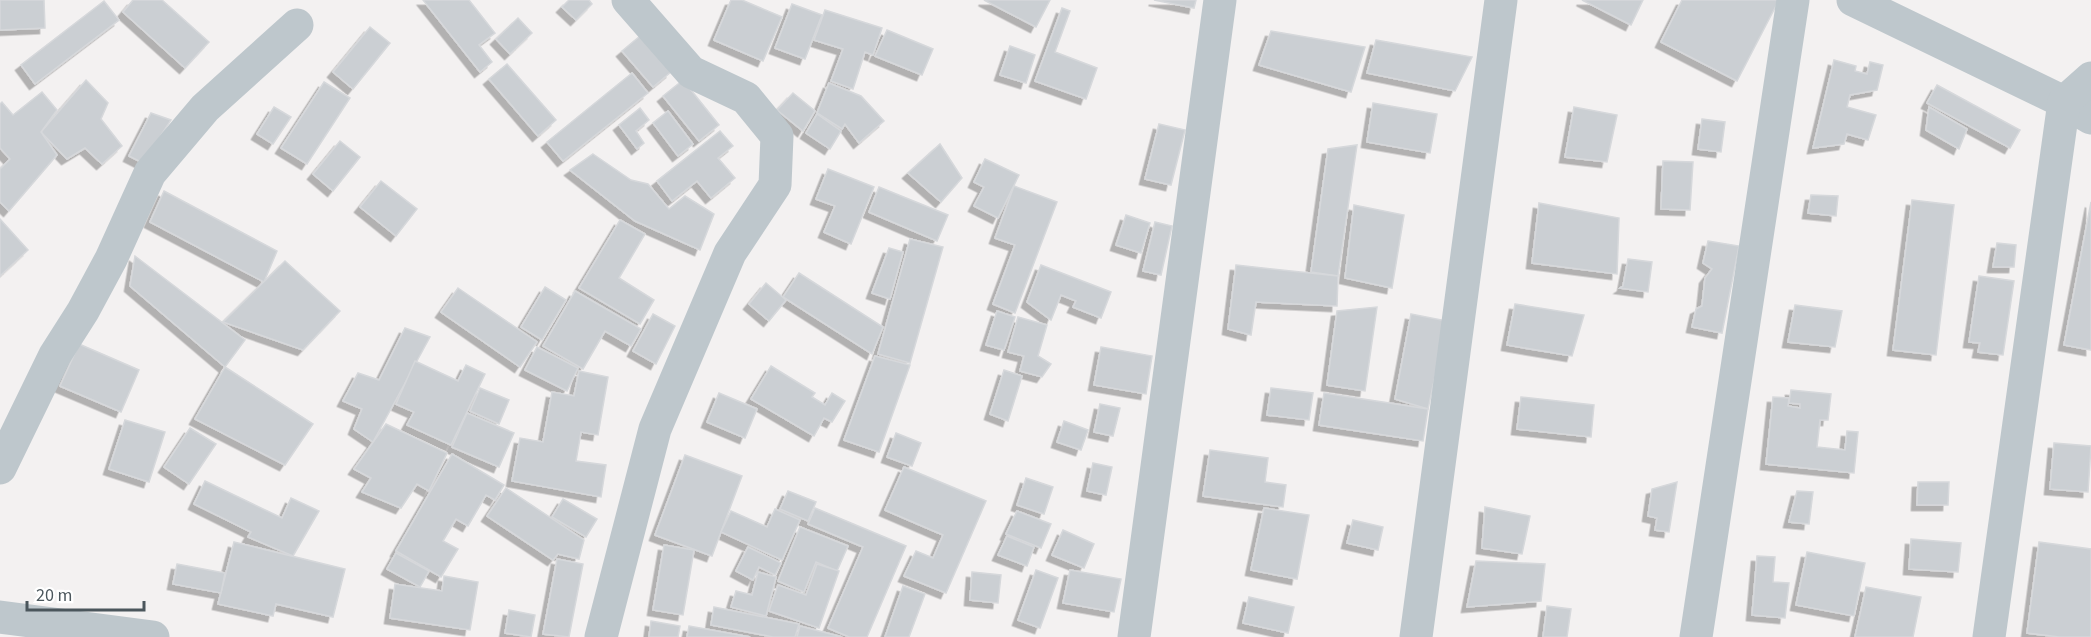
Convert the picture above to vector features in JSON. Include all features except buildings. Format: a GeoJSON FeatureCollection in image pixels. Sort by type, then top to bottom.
{"type":"FeatureCollection","features":[{"type":"Feature","properties":{"kind":"street"},"geometry":{"type":"LineString","coordinates":[[601,637],[655,429],[730,253],[775,185],[776,165],[777,136],[746,98],[691,72],[628,0]]}},
{"type":"Feature","properties":{"kind":"street"},"geometry":{"type":"LineString","coordinates":[[1134,637],[1220,0]]}},
{"type":"Feature","properties":{"kind":"street"},"geometry":{"type":"LineString","coordinates":[[1416,637],[1501,0]]}},
{"type":"Feature","properties":{"kind":"street"},"geometry":{"type":"LineString","coordinates":[[1696,637],[1793,0]]}},
{"type":"Feature","properties":{"kind":"street"},"geometry":{"type":"LineString","coordinates":[[1853,0],[2077,110]]}},
{"type":"Feature","properties":{"kind":"street"},"geometry":{"type":"LineString","coordinates":[[0,468],[55,355],[83,311],[111,259],[150,172],[206,108],[297,25]]}},
{"type":"Feature","properties":{"kind":"street"},"geometry":{"type":"LineString","coordinates":[[1989,637],[2077,110],[2091,78]]}},
{"type":"Feature","properties":{"kind":"street"},"geometry":{"type":"LineString","coordinates":[[0,617],[153,637]]}}]}
